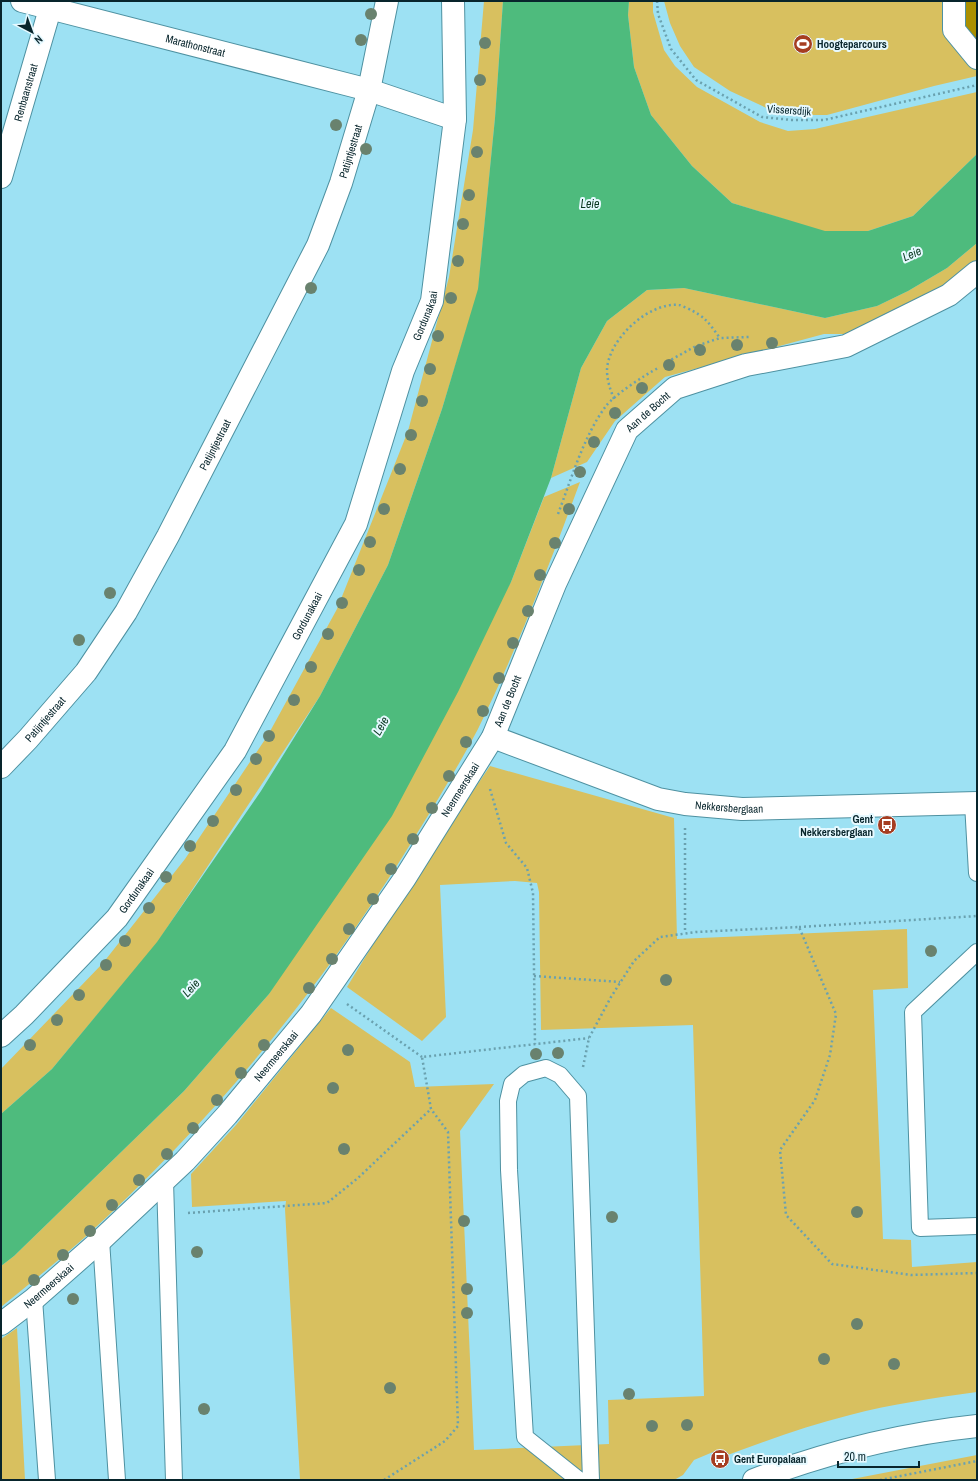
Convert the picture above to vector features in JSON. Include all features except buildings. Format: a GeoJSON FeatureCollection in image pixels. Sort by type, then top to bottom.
{"type":"FeatureCollection","features":[{"type":"Feature","properties":{"kind":"street","name":"Marathonstraat"},"geometry":{"type":"LineString","coordinates":[[22,1],[369,90]]}},
{"type":"Feature","properties":{"kind":"street"},"geometry":{"type":"LineString","coordinates":[[387,1],[369,90],[454,119]]}},
{"type":"Feature","properties":{"kind":"street","name":"Gordunakaai"},"geometry":{"type":"LineString","coordinates":[[1,1036],[24,1015],[117,918],[235,751],[356,524],[403,371],[432,301],[454,119],[453,1]]}},
{"type":"Feature","properties":{"kind":"street"},"geometry":{"type":"LineString","coordinates":[[954,1],[954,30],[977,58]]}},
{"type":"Feature","properties":{"kind":"street","name":"Renbaanstraat"},"geometry":{"type":"LineString","coordinates":[[1,177],[50,9]]}},
{"type":"Feature","properties":{"kind":"street","name":"Patijntjestraat"},"geometry":{"type":"LineString","coordinates":[[1,767],[28,739],[86,672],[126,612],[164,543],[318,245],[341,183],[369,90]]}},
{"type":"Feature","properties":{"kind":"street","name":"Aan de Bocht"},"geometry":{"type":"LineString","coordinates":[[493,738],[555,584],[627,430],[675,388],[746,365],[846,346],[949,295],[977,272]]}},
{"type":"Feature","properties":{"kind":"street","name":"Neermeerskaai"},"geometry":{"type":"LineString","coordinates":[[1,1324],[34,1299],[165,1181],[227,1115],[311,1014],[405,878],[493,738]]}},
{"type":"Feature","properties":{"kind":"street","name":"Nekkersberglaan"},"geometry":{"type":"LineString","coordinates":[[493,738],[658,799],[685,804],[742,809],[975,803]]}},
{"type":"Feature","properties":{"kind":"street"},"geometry":{"type":"LineString","coordinates":[[754,1480],[837,1453],[896,1439],[977,1426]]}},
{"type":"Feature","properties":{"kind":"lane"},"geometry":{"type":"LineString","coordinates":[[975,803],[977,873]]}},
{"type":"Feature","properties":{"kind":"lane"},"geometry":{"type":"LineString","coordinates":[[977,952],[913,1012],[920,1228],[977,1226]]}},
{"type":"Feature","properties":{"kind":"lane"},"geometry":{"type":"LineString","coordinates":[[579,1480],[525,1437],[509,1170],[508,1101],[512,1084],[524,1074],[546,1068],[560,1075],[578,1096],[591,1480]]}},
{"type":"Feature","properties":{"kind":"lane"},"geometry":{"type":"LineString","coordinates":[[165,1181],[174,1480]]}},
{"type":"Feature","properties":{"kind":"lane"},"geometry":{"type":"LineString","coordinates":[[101,1240],[117,1480]]}},
{"type":"Feature","properties":{"kind":"lane"},"geometry":{"type":"LineString","coordinates":[[34,1299],[46,1480]]}},
{"type":"Feature","properties":{"kind":"path","name":"Vissersdijk"},"geometry":{"type":"LineString","coordinates":[[657,1],[658,14],[671,50],[696,80],[762,117],[792,120],[824,120],[977,85]]}},
{"type":"Feature","properties":{"kind":"path"},"geometry":{"type":"LineString","coordinates":[[614,399],[608,384],[607,368],[614,347],[630,325],[657,308],[679,305],[703,316],[720,338]]}},
{"type":"Feature","properties":{"kind":"path"},"geometry":{"type":"LineString","coordinates":[[555,521],[585,443],[606,406],[641,377],[696,346],[720,338],[750,337]]}},
{"type":"Feature","properties":{"kind":"path"},"geometry":{"type":"LineString","coordinates":[[481,757],[506,843],[527,868],[533,893],[535,1044]]}},
{"type":"Feature","properties":{"kind":"path"},"geometry":{"type":"LineString","coordinates":[[685,804],[685,933]]}},
{"type":"Feature","properties":{"kind":"path"},"geometry":{"type":"LineString","coordinates":[[578,1096],[588,1038],[620,982],[634,961],[660,937],[685,933],[977,916]]}},
{"type":"Feature","properties":{"kind":"path"},"geometry":{"type":"LineString","coordinates":[[799,927],[836,1014],[830,1055],[815,1100],[780,1150],[786,1215],[832,1264],[911,1274],[977,1273]]}},
{"type":"Feature","properties":{"kind":"path"},"geometry":{"type":"LineString","coordinates":[[534,976],[620,982]]}},
{"type":"Feature","properties":{"kind":"path"},"geometry":{"type":"LineString","coordinates":[[327,990],[422,1057],[588,1038]]}},
{"type":"Feature","properties":{"kind":"path"},"geometry":{"type":"LineString","coordinates":[[384,1480],[445,1441],[458,1426],[448,1132],[431,1109],[422,1057]]}},
{"type":"Feature","properties":{"kind":"path"},"geometry":{"type":"LineString","coordinates":[[186,1213],[327,1203],[358,1178],[431,1109]]}},
{"type":"Feature","properties":{"kind":"path"},"geometry":{"type":"LineString","coordinates":[[880,1480],[977,1461]]}},
{"type":"Feature","properties":{"kind":"shaded area"},"geometry":{"type":"Polygon","coordinates":[[[484,1],[503,1],[495,118],[478,292],[442,409],[388,565],[320,696],[157,943],[52,1069],[1,1114],[1,1069],[103,963],[185,859],[268,735],[337,609],[408,431],[449,277],[473,130],[484,1]]]}},
{"type":"Feature","properties":{"kind":"shaded area"},"geometry":{"type":"Polygon","coordinates":[[[629,1],[653,1],[653,12],[664,50],[675,66],[697,87],[760,122],[788,131],[815,129],[977,92],[977,154],[913,216],[868,231],[825,232],[732,203],[692,166],[651,115],[634,67],[628,15],[629,1]]]}},
{"type":"Feature","properties":{"kind":"shaded area"},"geometry":{"type":"Polygon","coordinates":[[[664,1],[977,1],[977,76],[827,115],[801,115],[773,111],[730,91],[694,67],[680,46],[670,23],[664,1]]]}},
{"type":"Feature","properties":{"kind":"shaded area"},"geometry":{"type":"Polygon","coordinates":[[[958,1],[977,1],[977,53],[963,32],[958,1]]]}},
{"type":"Feature","properties":{"kind":"shaded area"},"geometry":{"type":"Polygon","coordinates":[[[977,243],[977,262],[940,288],[882,319],[844,334],[824,334],[665,377],[615,421],[587,462],[551,478],[581,368],[607,321],[647,290],[684,288],[825,318],[877,306],[908,291],[947,268],[977,243]]]}},
{"type":"Feature","properties":{"kind":"shaded area"},"geometry":{"type":"Polygon","coordinates":[[[580,482],[532,607],[478,729],[456,769],[416,835],[344,944],[305,997],[264,1048],[178,1147],[84,1238],[1,1307],[1,1266],[14,1256],[184,1091],[269,994],[511,582],[544,497],[580,482]]]}},
{"type":"Feature","properties":{"kind":"shaded area"},"geometry":{"type":"Polygon","coordinates":[[[490,766],[674,818],[677,939],[907,929],[908,988],[873,990],[883,1239],[911,1240],[912,1267],[977,1262],[977,1392],[897,1404],[833,1419],[717,1459],[713,1452],[694,1460],[683,1475],[674,1480],[300,1480],[285,1209],[286,1201],[192,1207],[191,1174],[236,1125],[331,1008],[410,1062],[415,1087],[494,1084],[460,1131],[474,1450],[609,1444],[608,1400],[704,1396],[693,1025],[541,1030],[539,892],[537,883],[515,881],[440,885],[446,1017],[422,1041],[347,987],[410,884],[490,766]]]}},
{"type":"Feature","properties":{"kind":"shaded area"},"geometry":{"type":"Polygon","coordinates":[[[17,1328],[25,1480],[1,1480],[1,1339],[17,1328]]]}},
{"type":"Feature","properties":{"kind":"shaded area"},"geometry":{"type":"Polygon","coordinates":[[[977,1455],[977,1480],[847,1480],[977,1455]]]}},
{"type":"Feature","properties":{"kind":"water","name":"Leie"},"geometry":{"type":"Polygon","coordinates":[[[503,1],[629,1],[628,15],[634,67],[651,115],[692,166],[732,203],[825,231],[868,231],[913,216],[977,154],[977,243],[947,268],[908,291],[877,306],[825,318],[684,288],[647,290],[607,321],[581,368],[551,478],[511,582],[458,692],[392,816],[269,994],[184,1091],[14,1256],[1,1266],[1,1114],[52,1069],[157,942],[261,791],[320,696],[388,565],[442,409],[478,289],[495,118],[503,1]]]}},
{"type":"Feature","properties":{"kind":"place","name":"Hoogteparcours"},"geometry":{"type":"Point","coordinates":[803,44]}},
{"type":"Feature","properties":{"kind":"place","name":"Gent Nekkersberglaan"},"geometry":{"type":"Point","coordinates":[887,825]}},
{"type":"Feature","properties":{"kind":"place","name":"Gent Europalaan"},"geometry":{"type":"Point","coordinates":[720,1459]}}]}
